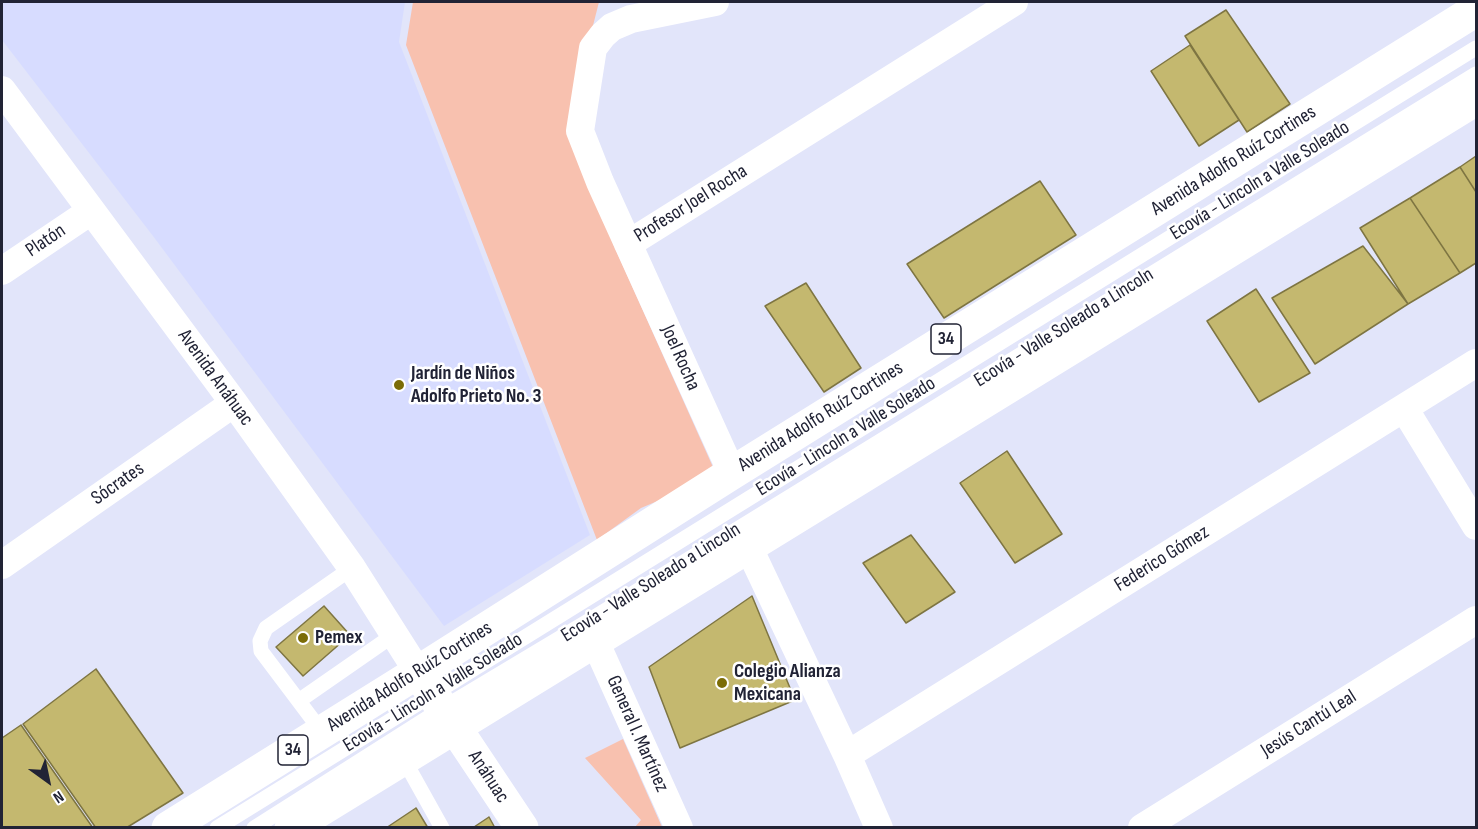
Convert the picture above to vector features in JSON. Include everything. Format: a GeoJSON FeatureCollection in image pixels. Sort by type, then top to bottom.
{"type":"FeatureCollection","features":[{"type":"Feature","properties":{"kind":"main road","name":"Avenida Adolfo Ruíz Cortines"},"geometry":{"type":"LineString","coordinates":[[308,823],[403,758],[437,700],[732,472],[1476,10]]}},
{"type":"Feature","properties":{"kind":"main road","name":"Avenida Adolfo Ruíz Cortines"},"geometry":{"type":"LineString","coordinates":[[168,828],[322,732],[437,700],[595,641],[1476,99]]}},
{"type":"Feature","properties":{"kind":"main road","name":"Anáhuac"},"geometry":{"type":"LineString","coordinates":[[437,700],[522,828]]}},
{"type":"Feature","properties":{"kind":"street","name":"Profesor Joel Rocha"},"geometry":{"type":"LineString","coordinates":[[715,2],[631,19],[612,27],[593,48],[580,131],[628,244],[1014,2]]}},
{"type":"Feature","properties":{"kind":"street","name":"Avenida Anáhuac"},"geometry":{"type":"LineString","coordinates":[[2,90],[352,568],[437,700]]}},
{"type":"Feature","properties":{"kind":"street","name":"Platón"},"geometry":{"type":"LineString","coordinates":[[2,271],[91,211]]}},
{"type":"Feature","properties":{"kind":"street","name":"Joel Rocha"},"geometry":{"type":"LineString","coordinates":[[628,244],[732,472]]}},
{"type":"Feature","properties":{"kind":"street","name":"Federico Gómez"},"geometry":{"type":"LineString","coordinates":[[847,755],[1476,363]]}},
{"type":"Feature","properties":{"kind":"street","name":"Sócrates"},"geometry":{"type":"LineString","coordinates":[[2,565],[234,404]]}},
{"type":"Feature","properties":{"kind":"street"},"geometry":{"type":"LineString","coordinates":[[1404,408],[1476,526]]}},
{"type":"Feature","properties":{"kind":"street"},"geometry":{"type":"LineString","coordinates":[[748,546],[879,828]]}},
{"type":"Feature","properties":{"kind":"street","name":"Jesús Cantú Leal"},"geometry":{"type":"LineString","coordinates":[[1142,828],[1476,620]]}},
{"type":"Feature","properties":{"kind":"street","name":"General I. Martínez"},"geometry":{"type":"LineString","coordinates":[[595,641],[679,828]]}},
{"type":"Feature","properties":{"kind":"lane","name":"Ecovía - Lincoln a Valle Soleado"},"geometry":{"type":"LineString","coordinates":[[217,828],[437,700],[1476,48]]}},
{"type":"Feature","properties":{"kind":"lane","name":"Ecovía - Valle Soleado a Lincoln"},"geometry":{"type":"LineString","coordinates":[[254,828],[437,700],[585,623],[1476,74]]}},
{"type":"Feature","properties":{"kind":"lane"},"geometry":{"type":"LineString","coordinates":[[322,732],[261,651],[262,634],[266,628],[352,568]]}},
{"type":"Feature","properties":{"kind":"lane"},"geometry":{"type":"LineString","coordinates":[[300,700],[395,634]]}},
{"type":"Feature","properties":{"kind":"lane"},"geometry":{"type":"LineString","coordinates":[[403,758],[442,828]]}},
{"type":"Feature","properties":{"kind":"shaded area","name":"Jardín de Niños Adolfo Prieto No. 3"},"geometry":{"type":"Polygon","coordinates":[[[2,2],[405,2],[399,42],[590,535],[444,626],[153,236],[2,40],[2,2]]]}},
{"type":"Feature","properties":{"kind":"shaded area"},"geometry":{"type":"Polygon","coordinates":[[[413,2],[599,2],[568,124],[614,246],[717,476],[641,508],[597,540],[406,45],[413,2]]]}},
{"type":"Feature","properties":{"kind":"shaded area"},"geometry":{"type":"Polygon","coordinates":[[[623,739],[662,827],[635,827],[641,820],[585,758],[623,739]]]}},
{"type":"Feature","properties":{"kind":"building"},"geometry":{"type":"Polygon","coordinates":[[[1226,10],[1290,104],[1247,132],[1185,36],[1226,10]]]}},
{"type":"Feature","properties":{"kind":"building"},"geometry":{"type":"Polygon","coordinates":[[[1190,45],[1239,120],[1199,146],[1151,71],[1190,45]]]}},
{"type":"Feature","properties":{"kind":"building"},"geometry":{"type":"Polygon","coordinates":[[[1476,156],[1476,192],[1460,167],[1476,156]]]}},
{"type":"Feature","properties":{"kind":"building"},"geometry":{"type":"Polygon","coordinates":[[[1460,167],[1476,192],[1476,263],[1460,273],[1410,198],[1460,167]]]}},
{"type":"Feature","properties":{"kind":"building"},"geometry":{"type":"Polygon","coordinates":[[[1040,181],[1076,235],[944,318],[907,264],[1040,181]]]}},
{"type":"Feature","properties":{"kind":"building"},"geometry":{"type":"Polygon","coordinates":[[[1410,198],[1460,273],[1408,304],[1360,228],[1410,198]]]}},
{"type":"Feature","properties":{"kind":"building"},"geometry":{"type":"Polygon","coordinates":[[[1363,246],[1408,304],[1315,364],[1272,298],[1363,246]]]}},
{"type":"Feature","properties":{"kind":"building"},"geometry":{"type":"Polygon","coordinates":[[[806,283],[861,368],[824,392],[765,306],[806,283]]]}},
{"type":"Feature","properties":{"kind":"building"},"geometry":{"type":"Polygon","coordinates":[[[1256,289],[1310,373],[1259,402],[1207,321],[1256,289]]]}},
{"type":"Feature","properties":{"kind":"building"},"geometry":{"type":"Polygon","coordinates":[[[1007,451],[1062,534],[1015,563],[960,483],[1007,451]]]}},
{"type":"Feature","properties":{"kind":"building"},"geometry":{"type":"Polygon","coordinates":[[[911,535],[955,592],[906,623],[863,563],[911,535]]]}},
{"type":"Feature","properties":{"kind":"building","name":"Colegio Alianza Mexicana"},"geometry":{"type":"Polygon","coordinates":[[[752,596],[795,700],[680,748],[649,667],[752,596]]]}},
{"type":"Feature","properties":{"kind":"building"},"geometry":{"type":"Polygon","coordinates":[[[324,606],[350,635],[303,676],[276,647],[324,606]]]}},
{"type":"Feature","properties":{"kind":"building"},"geometry":{"type":"Polygon","coordinates":[[[96,669],[183,793],[126,828],[96,828],[23,724],[96,669]]]}},
{"type":"Feature","properties":{"kind":"building"},"geometry":{"type":"Polygon","coordinates":[[[21,725],[93,828],[2,828],[2,738],[21,725]]]}},
{"type":"Feature","properties":{"kind":"building"},"geometry":{"type":"Polygon","coordinates":[[[416,808],[428,828],[386,828],[416,808]]]}},
{"type":"Feature","properties":{"kind":"building"},"geometry":{"type":"Polygon","coordinates":[[[489,817],[495,828],[474,828],[474,827],[489,817]]]}},
{"type":"Feature","properties":{"kind":"place","name":"Jardín de Niños Adolfo Prieto No. 3"},"geometry":{"type":"Point","coordinates":[399,385]}},
{"type":"Feature","properties":{"kind":"place","name":"Pemex"},"geometry":{"type":"Point","coordinates":[303,638]}},
{"type":"Feature","properties":{"kind":"place","name":"Colegio Alianza Mexicana"},"geometry":{"type":"Point","coordinates":[722,683]}}]}
